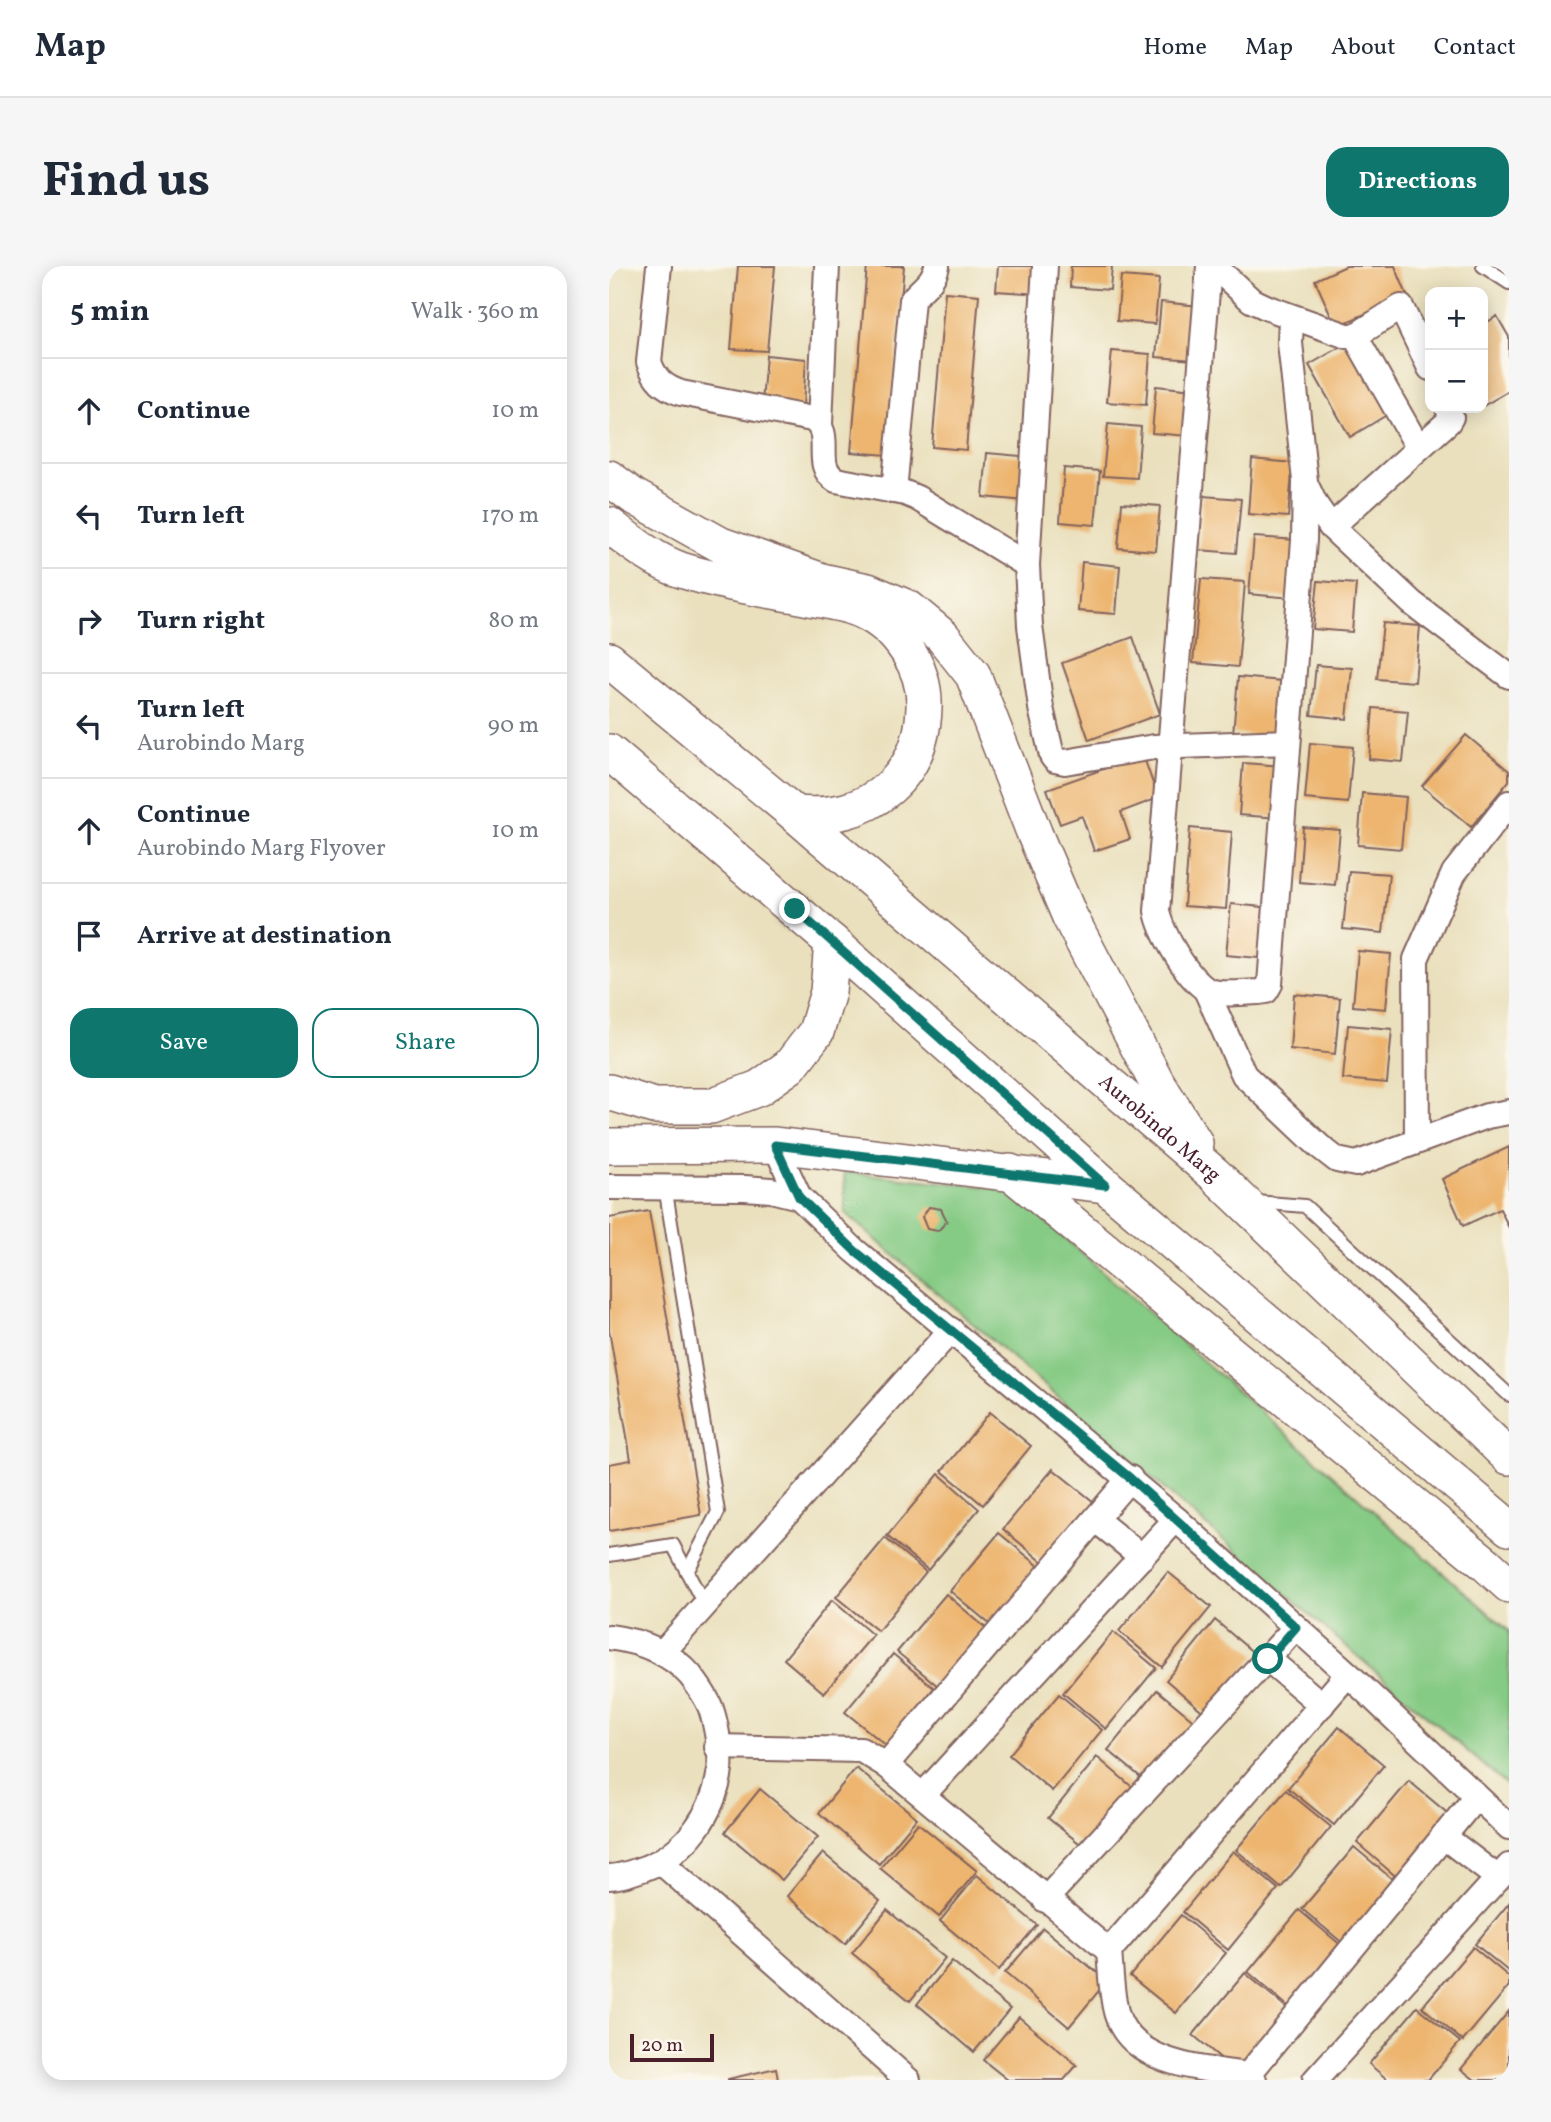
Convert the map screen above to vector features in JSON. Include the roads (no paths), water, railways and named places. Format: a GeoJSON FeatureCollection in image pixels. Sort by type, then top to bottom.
{"type":"FeatureCollection","features":[{"type":"Feature","properties":{"kind":"main road"},"geometry":{"type":"LineString","coordinates":[[609,478],[632,496],[721,545],[822,581],[868,591],[908,608],[942,636],[973,675],[1070,917],[1156,1081],[1214,1174]]}},
{"type":"Feature","properties":{"kind":"main road"},"geometry":{"type":"LineString","coordinates":[[609,525],[648,554],[677,568],[713,579],[835,603],[862,611],[886,626],[906,646],[919,672],[925,699],[923,728],[915,755],[899,779],[877,798],[852,811],[824,816],[795,814]]}},
{"type":"Feature","properties":{"kind":"main road","name":"Aurobindo Marg"},"geometry":{"type":"LineString","coordinates":[[609,660],[795,814],[1214,1174],[1506,1448]]}},
{"type":"Feature","properties":{"kind":"main road"},"geometry":{"type":"LineString","coordinates":[[609,752],[795,909],[1105,1185],[1509,1528]]}},
{"type":"Feature","properties":{"kind":"main road"},"geometry":{"type":"LineString","coordinates":[[609,1092],[654,1106],[711,1106],[758,1088],[790,1066],[816,1032],[828,992],[832,942]]}},
{"type":"Feature","properties":{"kind":"main road"},"geometry":{"type":"LineString","coordinates":[[609,1146],[775,1145],[1105,1185]]}},
{"type":"Feature","properties":{"kind":"main road"},"geometry":{"type":"LineString","coordinates":[[1010,1172],[1509,1585]]}},
{"type":"Feature","properties":{"kind":"street"},"geometry":{"type":"LineString","coordinates":[[659,266],[649,362],[654,376],[667,388],[681,393],[811,419],[820,424]]}},
{"type":"Feature","properties":{"kind":"street"},"geometry":{"type":"LineString","coordinates":[[827,266],[820,424],[823,432],[824,469],[828,475],[836,480],[917,498],[1027,565]]}},
{"type":"Feature","properties":{"kind":"street"},"geometry":{"type":"LineString","coordinates":[[894,491],[912,300],[918,292],[929,286],[937,266]]}},
{"type":"Feature","properties":{"kind":"street"},"geometry":{"type":"LineString","coordinates":[[1045,266],[1027,565],[1030,626],[1041,708],[1052,756],[1055,760],[1065,762],[1168,746],[1289,742]]}},
{"type":"Feature","properties":{"kind":"street"},"geometry":{"type":"LineString","coordinates":[[1211,266],[1168,746],[1157,911],[1162,932],[1198,984],[1215,992],[1259,992],[1266,990],[1270,984],[1304,540],[1305,481],[1290,343],[1290,317]]}},
{"type":"Feature","properties":{"kind":"street"},"geometry":{"type":"LineString","coordinates":[[1211,266],[1251,300],[1290,317],[1351,336],[1418,447]]}},
{"type":"Feature","properties":{"kind":"street"},"geometry":{"type":"LineString","coordinates":[[1351,336],[1401,307],[1425,357]]}},
{"type":"Feature","properties":{"kind":"street"},"geometry":{"type":"LineString","coordinates":[[1331,527],[1448,422],[1450,413]]}},
{"type":"Feature","properties":{"kind":"street"},"geometry":{"type":"LineString","coordinates":[[1305,481],[1315,504],[1331,527],[1412,603],[1509,676]]}},
{"type":"Feature","properties":{"kind":"street"},"geometry":{"type":"LineString","coordinates":[[1417,1141],[1416,959],[1454,873],[1509,803]]}},
{"type":"Feature","properties":{"kind":"street"},"geometry":{"type":"LineString","coordinates":[[1206,990],[1244,1075],[1319,1146],[1338,1160],[1356,1164],[1487,1116],[1509,1112]]}},
{"type":"Feature","properties":{"kind":"street"},"geometry":{"type":"LineString","coordinates":[[775,1145],[799,1197],[854,1250],[1130,1478],[1348,1674],[1509,1827]]}},
{"type":"Feature","properties":{"kind":"street"},"geometry":{"type":"LineString","coordinates":[[609,1187],[771,1190],[799,1197]]}},
{"type":"Feature","properties":{"kind":"street"},"geometry":{"type":"LineString","coordinates":[[662,1653],[951,1329]]}},
{"type":"Feature","properties":{"kind":"street"},"geometry":{"type":"LineString","coordinates":[[886,1765],[1130,1478]]}},
{"type":"Feature","properties":{"kind":"street"},"geometry":{"type":"LineString","coordinates":[[923,1795],[1176,1519]]}},
{"type":"Feature","properties":{"kind":"street"},"geometry":{"type":"LineString","coordinates":[[1096,1520],[1142,1557]]}},
{"type":"Feature","properties":{"kind":"street"},"geometry":{"type":"LineString","coordinates":[[1045,1900],[1296,1627]]}},
{"type":"Feature","properties":{"kind":"street"},"geometry":{"type":"LineString","coordinates":[[609,1637],[638,1641],[662,1653],[689,1674],[712,1709],[721,1768],[709,1809],[685,1844],[661,1862],[621,1877],[609,1877]]}},
{"type":"Feature","properties":{"kind":"street"},"geometry":{"type":"LineString","coordinates":[[1268,1659],[1322,1705]]}},
{"type":"Feature","properties":{"kind":"street"},"geometry":{"type":"LineString","coordinates":[[1109,1951],[1348,1674]]}},
{"type":"Feature","properties":{"kind":"street"},"geometry":{"type":"LineString","coordinates":[[717,1747],[862,1750],[886,1765],[923,1795],[1109,1951],[1117,2015],[1128,2037],[1150,2052],[1181,2063],[1251,2077],[1476,1797]]}},
{"type":"Feature","properties":{"kind":"street"},"geometry":{"type":"LineString","coordinates":[[1315,2080],[1504,1872],[1443,1836]]}},
{"type":"Feature","properties":{"kind":"street"},"geometry":{"type":"LineString","coordinates":[[661,1862],[908,2080]]}},
{"type":"Feature","properties":{"kind":"lane"},"geometry":{"type":"LineString","coordinates":[[1483,266],[1509,282]]}},
{"type":"Feature","properties":{"kind":"lane"},"geometry":{"type":"LineString","coordinates":[[665,1186],[717,1512],[687,1572]]}},
{"type":"Feature","properties":{"kind":"lane"},"geometry":{"type":"LineString","coordinates":[[1242,1201],[1305,1206],[1509,1395]]}},
{"type":"Feature","properties":{"kind":"lane"},"geometry":{"type":"LineString","coordinates":[[609,1555],[673,1545],[705,1606]]}}]}
